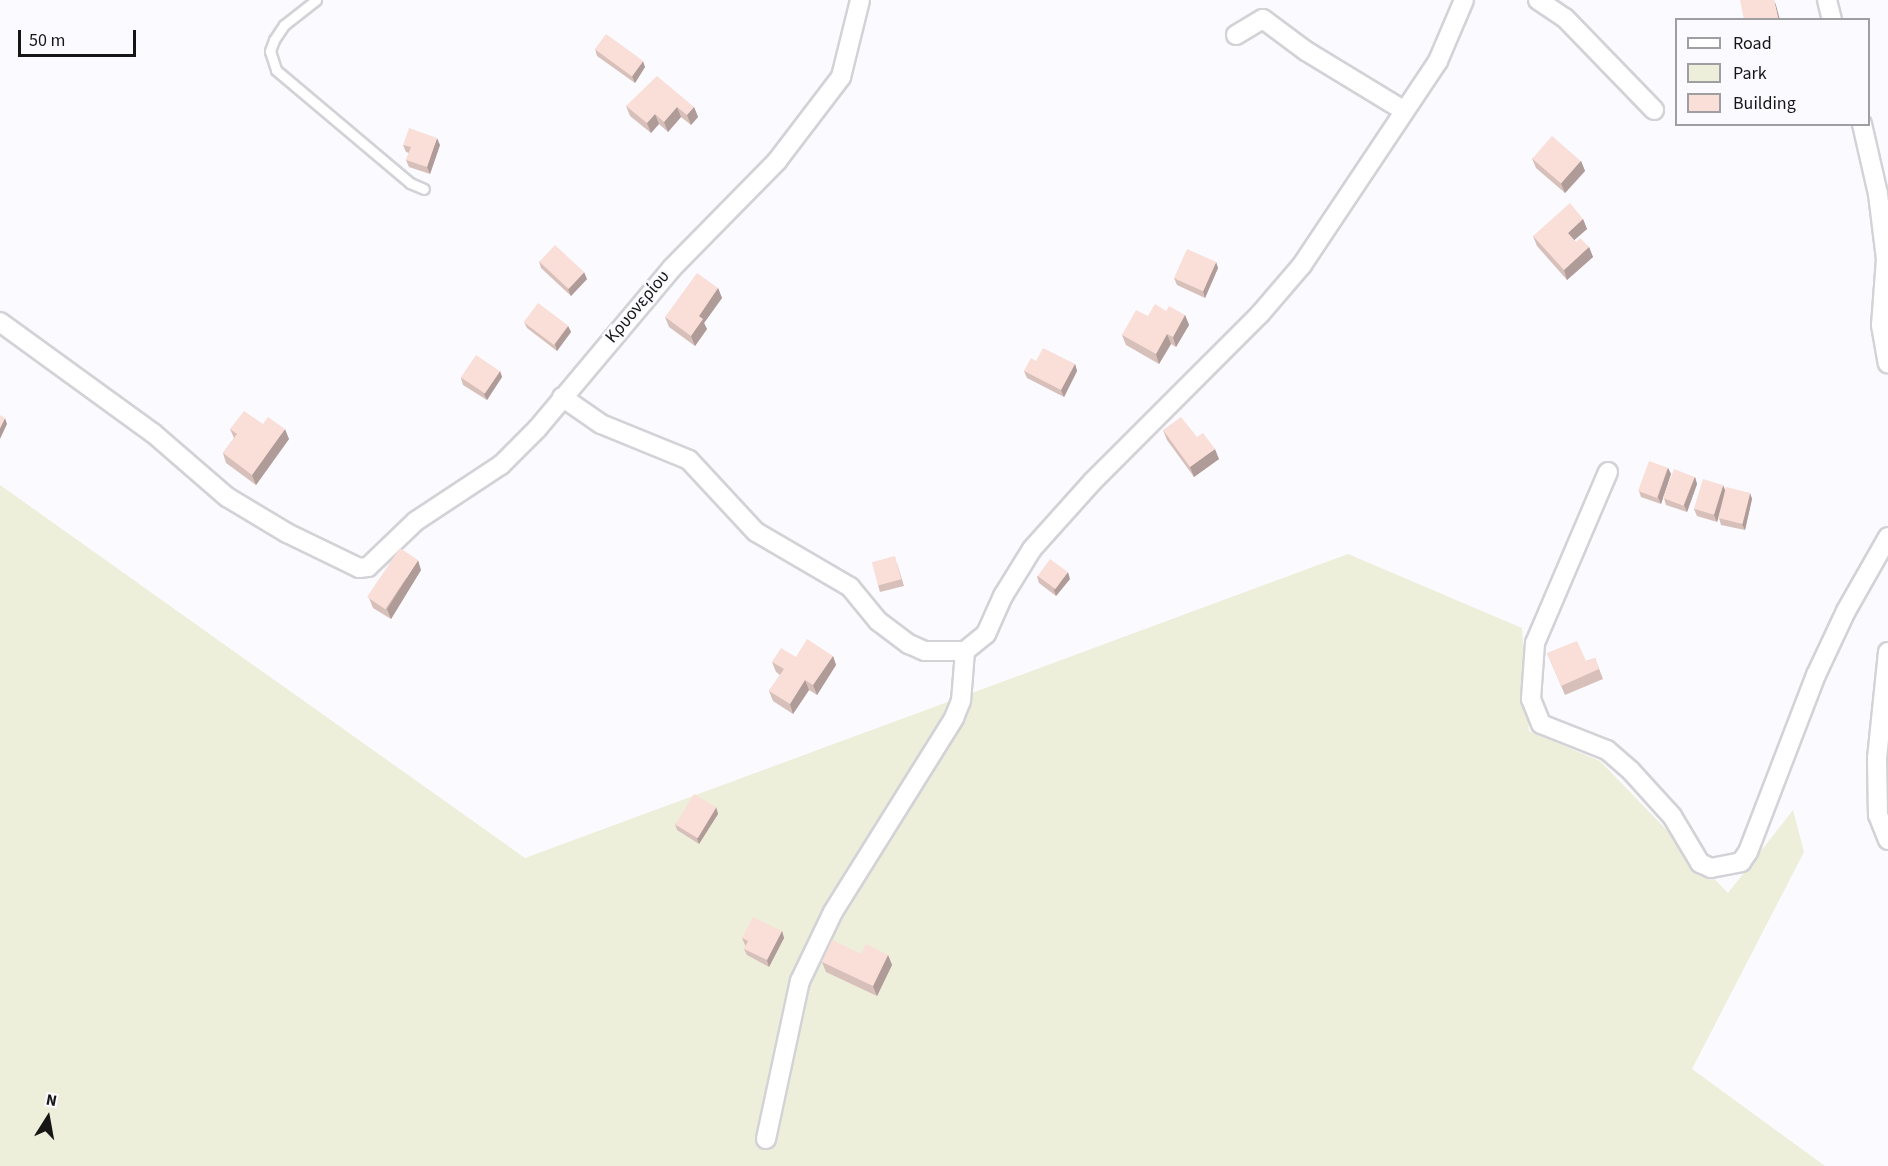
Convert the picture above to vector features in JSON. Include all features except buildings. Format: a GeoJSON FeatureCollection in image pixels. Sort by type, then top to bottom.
{"type":"FeatureCollection","features":[{"type":"Feature","properties":{"kind":"street","name":"Κρυονερίου"},"geometry":{"type":"LineString","coordinates":[[0,322],[153,432],[227,497],[287,533],[358,568],[378,560],[416,521],[501,465],[672,268],[777,161],[841,77],[860,0]]}},
{"type":"Feature","properties":{"kind":"street"},"geometry":{"type":"LineString","coordinates":[[562,397],[601,424],[689,460],[756,532],[850,587],[878,621],[909,644],[925,651],[965,651],[986,634],[1003,596],[1032,549],[1093,481],[1260,314],[1302,265],[1403,110],[1438,61],[1464,0]]}},
{"type":"Feature","properties":{"kind":"street"},"geometry":{"type":"LineString","coordinates":[[1538,0],[1565,18],[1654,111]]}},
{"type":"Feature","properties":{"kind":"street"},"geometry":{"type":"LineString","coordinates":[[1827,0],[1832,18]]}},
{"type":"Feature","properties":{"kind":"street"},"geometry":{"type":"LineString","coordinates":[[1236,35],[1263,19],[1306,51],[1403,110]]}},
{"type":"Feature","properties":{"kind":"street"},"geometry":{"type":"LineString","coordinates":[[1862,126],[1878,194],[1887,259],[1881,326],[1888,363]]}},
{"type":"Feature","properties":{"kind":"street"},"geometry":{"type":"LineString","coordinates":[[1608,472],[1535,643],[1531,699],[1541,724],[1600,746],[1631,771],[1672,816],[1700,863],[1711,868],[1741,862],[1748,852],[1816,675],[1846,611],[1888,537]]}},
{"type":"Feature","properties":{"kind":"street"},"geometry":{"type":"LineString","coordinates":[[766,1139],[782,1049],[800,981],[833,912],[954,718],[961,701],[965,651]]}},
{"type":"Feature","properties":{"kind":"street"},"geometry":{"type":"LineString","coordinates":[[1888,652],[1877,759],[1878,815],[1888,840]]}},
{"type":"Feature","properties":{"kind":"lane"},"geometry":{"type":"LineString","coordinates":[[316,0],[284,25],[274,39],[270,51],[276,70],[410,183],[424,189]]}},
{"type":"Feature","properties":{"kind":"green space"},"geometry":{"type":"Polygon","coordinates":[[[0,485],[525,858],[1348,554],[1522,628],[1529,731],[1600,761],[1728,893],[1793,810],[1804,852],[1692,1069],[1825,1166],[0,1166],[0,485]]]}}]}
